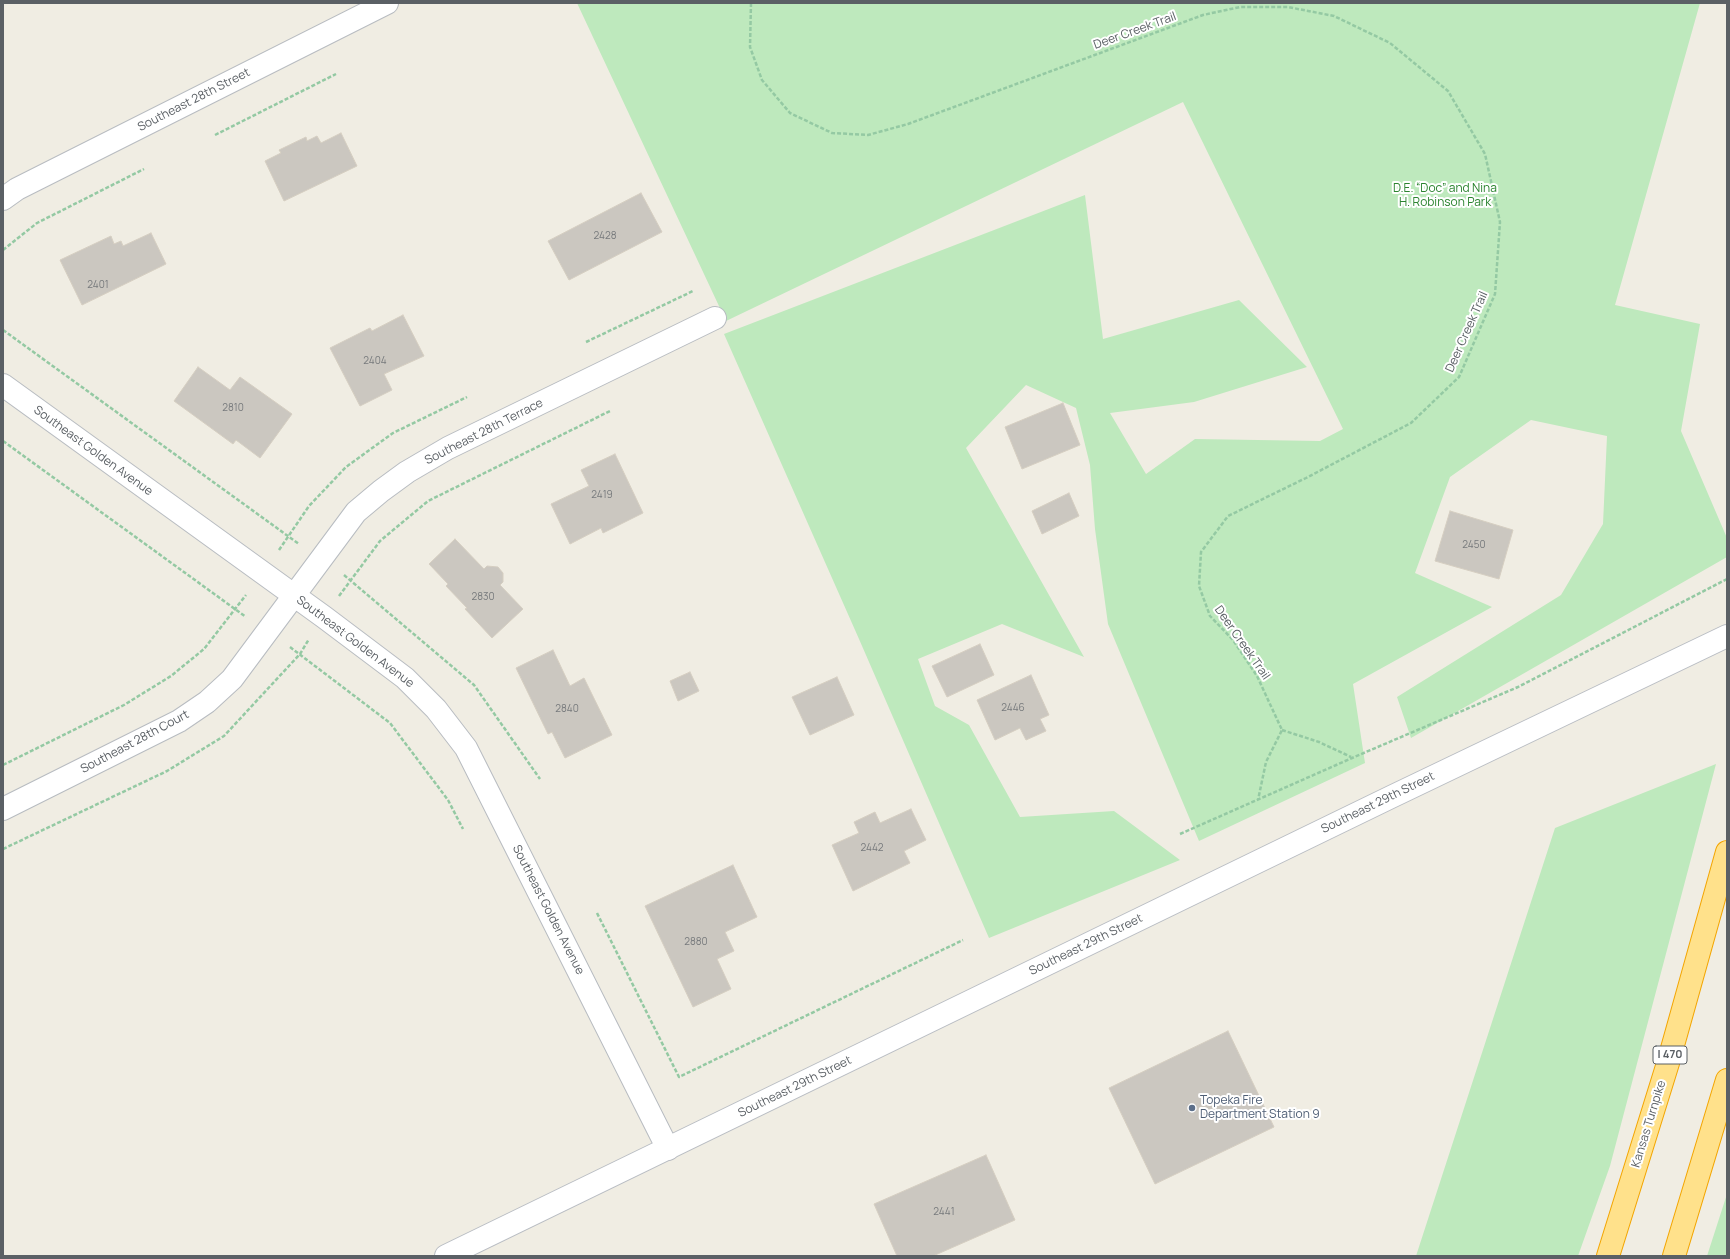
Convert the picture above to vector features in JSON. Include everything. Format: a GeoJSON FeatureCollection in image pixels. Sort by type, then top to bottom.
{"type":"FeatureCollection","features":[{"type":"Feature","properties":{"kind":"highway","name":"Kansas Turnpike"},"geometry":{"type":"LineString","coordinates":[[1608,1256],[1668,1064],[1727,852]]}},
{"type":"Feature","properties":{"kind":"highway"},"geometry":{"type":"LineString","coordinates":[[1674,1256],[1727,1080]]}},
{"type":"Feature","properties":{"kind":"street","name":"Southeast 28th Street"},"geometry":{"type":"LineString","coordinates":[[3,199],[17,189],[387,3]]}},
{"type":"Feature","properties":{"kind":"street","name":"Southeast 28th Terrace"},"geometry":{"type":"LineString","coordinates":[[294,596],[356,512],[407,472],[448,448],[715,318]]}},
{"type":"Feature","properties":{"kind":"street","name":"Southeast Golden Avenue"},"geometry":{"type":"LineString","coordinates":[[3,385],[324,617],[404,678],[436,709],[466,748],[668,1149]]}},
{"type":"Feature","properties":{"kind":"street","name":"Southeast 28th Court"},"geometry":{"type":"LineString","coordinates":[[3,809],[179,721],[207,702],[232,679],[294,596]]}},
{"type":"Feature","properties":{"kind":"street","name":"Southeast 29th Street"},"geometry":{"type":"LineString","coordinates":[[446,1256],[1356,814],[1727,636]]}},
{"type":"Feature","properties":{"kind":"path","name":"Deer Creek Trail"},"geometry":{"type":"LineString","coordinates":[[751,3],[750,47],[762,80],[790,113],[832,133],[868,134],[908,124],[1203,15],[1240,7],[1288,7],[1334,16],[1390,43],[1448,91],[1485,154],[1500,222],[1495,294],[1459,377],[1411,423],[1306,478],[1228,516],[1201,552],[1199,586],[1210,616],[1233,640],[1257,676],[1282,730]]}},
{"type":"Feature","properties":{"kind":"path"},"geometry":{"type":"LineString","coordinates":[[215,135],[336,74]]}},
{"type":"Feature","properties":{"kind":"path"},"geometry":{"type":"LineString","coordinates":[[3,250],[37,223],[144,169]]}},
{"type":"Feature","properties":{"kind":"path"},"geometry":{"type":"LineString","coordinates":[[586,342],[693,291]]}},
{"type":"Feature","properties":{"kind":"path"},"geometry":{"type":"LineString","coordinates":[[3,330],[320,560],[352,580],[474,685],[540,779]]}},
{"type":"Feature","properties":{"kind":"path"},"geometry":{"type":"LineString","coordinates":[[305,645],[380,541],[428,501],[610,411]]}},
{"type":"Feature","properties":{"kind":"path"},"geometry":{"type":"LineString","coordinates":[[3,441],[300,654],[390,723],[448,800],[463,829]]}},
{"type":"Feature","properties":{"kind":"path"},"geometry":{"type":"LineString","coordinates":[[1180,834],[1518,687],[1727,579]]}},
{"type":"Feature","properties":{"kind":"path"},"geometry":{"type":"LineString","coordinates":[[1258,800],[1266,762],[1282,730],[1319,742],[1352,758]]}},
{"type":"Feature","properties":{"kind":"path"},"geometry":{"type":"LineString","coordinates":[[597,913],[679,1077],[963,940]]}},
{"type":"Feature","properties":{"kind":"green space","name":"D.E. “Doc” and Nina H. Robinson Park"},"geometry":{"type":"Polygon","coordinates":[[[577,3],[1700,3],[1615,305],[1700,324],[1681,431],[1727,538],[1727,557],[1411,738],[1397,697],[1561,595],[1603,524],[1607,436],[1531,420],[1450,477],[1415,573],[1492,607],[1353,684],[1365,763],[1199,841],[1108,624],[1095,529],[1090,465],[1076,408],[1026,385],[966,448],[1084,657],[1002,624],[918,659],[935,706],[969,725],[1020,817],[1114,811],[1180,860],[989,938],[724,334],[1085,195],[1103,339],[1239,300],[1307,367],[1194,402],[1110,413],[1146,474],[1195,439],[1320,441],[1343,429],[1183,102],[726,321],[577,3]]]}},
{"type":"Feature","properties":{"kind":"green space"},"geometry":{"type":"Polygon","coordinates":[[[1716,764],[1610,1166],[1578,1256],[1416,1256],[1555,828],[1716,764]]]}},
{"type":"Feature","properties":{"kind":"green space"},"geometry":{"type":"Polygon","coordinates":[[[1727,1194],[1727,1256],[1707,1256],[1727,1194]]]}},
{"type":"Feature","properties":{"kind":"building"},"geometry":{"type":"Polygon","coordinates":[[[341,133],[357,166],[284,201],[265,161],[281,153],[279,150],[306,137],[307,141],[317,136],[321,143],[341,133]]]}},
{"type":"Feature","properties":{"kind":"building"},"geometry":{"type":"Polygon","coordinates":[[[641,193],[662,232],[569,280],[548,241],[641,193]]]}},
{"type":"Feature","properties":{"kind":"building"},"geometry":{"type":"Polygon","coordinates":[[[151,233],[166,264],[82,305],[60,260],[111,236],[114,244],[121,241],[123,246],[151,233]]]}},
{"type":"Feature","properties":{"kind":"building"},"geometry":{"type":"Polygon","coordinates":[[[403,315],[424,356],[384,374],[392,390],[360,406],[330,348],[370,328],[372,331],[403,315]]]}},
{"type":"Feature","properties":{"kind":"building"},"geometry":{"type":"Polygon","coordinates":[[[198,367],[230,390],[240,377],[292,414],[260,458],[236,440],[233,444],[174,401],[198,367]]]}},
{"type":"Feature","properties":{"kind":"building"},"geometry":{"type":"Polygon","coordinates":[[[1063,403],[1080,445],[1022,469],[1005,427],[1063,403]]]}},
{"type":"Feature","properties":{"kind":"building"},"geometry":{"type":"Polygon","coordinates":[[[615,454],[643,513],[603,533],[601,528],[570,544],[551,504],[589,486],[581,470],[615,454]]]}},
{"type":"Feature","properties":{"kind":"building"},"geometry":{"type":"Polygon","coordinates":[[[1069,493],[1079,516],[1042,534],[1032,511],[1069,493]]]}},
{"type":"Feature","properties":{"kind":"building"},"geometry":{"type":"Polygon","coordinates":[[[1450,511],[1513,530],[1499,579],[1435,561],[1450,511]]]}},
{"type":"Feature","properties":{"kind":"building"},"geometry":{"type":"Polygon","coordinates":[[[455,539],[484,569],[487,566],[498,567],[503,573],[503,582],[500,585],[523,609],[492,638],[465,609],[467,608],[446,586],[448,584],[429,564],[455,539]]]}},
{"type":"Feature","properties":{"kind":"building"},"geometry":{"type":"Polygon","coordinates":[[[980,644],[994,675],[947,697],[932,666],[980,644]]]}},
{"type":"Feature","properties":{"kind":"building"},"geometry":{"type":"Polygon","coordinates":[[[553,650],[570,686],[584,678],[612,735],[565,758],[552,732],[548,734],[516,668],[553,650]]]}},
{"type":"Feature","properties":{"kind":"building"},"geometry":{"type":"Polygon","coordinates":[[[690,672],[699,691],[678,701],[670,681],[690,672]]]}},
{"type":"Feature","properties":{"kind":"building"},"geometry":{"type":"Polygon","coordinates":[[[1031,675],[1049,715],[1040,719],[1046,731],[1026,740],[1020,728],[995,740],[977,700],[1031,675]]]}},
{"type":"Feature","properties":{"kind":"building"},"geometry":{"type":"Polygon","coordinates":[[[837,677],[854,715],[810,735],[792,697],[837,677]]]}},
{"type":"Feature","properties":{"kind":"building"},"geometry":{"type":"Polygon","coordinates":[[[911,809],[926,840],[904,851],[910,863],[853,891],[832,845],[859,833],[854,822],[875,812],[880,823],[911,809]]]}},
{"type":"Feature","properties":{"kind":"building"},"geometry":{"type":"Polygon","coordinates":[[[733,865],[757,917],[725,932],[734,951],[717,959],[731,989],[693,1007],[645,906],[733,865]]]}},
{"type":"Feature","properties":{"kind":"building","name":"Topeka Fire Department Station 9"},"geometry":{"type":"Polygon","coordinates":[[[1228,1031],[1274,1127],[1155,1184],[1109,1088],[1228,1031]]]}},
{"type":"Feature","properties":{"kind":"building"},"geometry":{"type":"Polygon","coordinates":[[[986,1155],[1015,1220],[933,1256],[897,1256],[874,1204],[986,1155]]]}},
{"type":"Feature","properties":{"kind":"place","name":"Topeka Fire Department Station 9"},"geometry":{"type":"Point","coordinates":[1192,1108]}}]}
